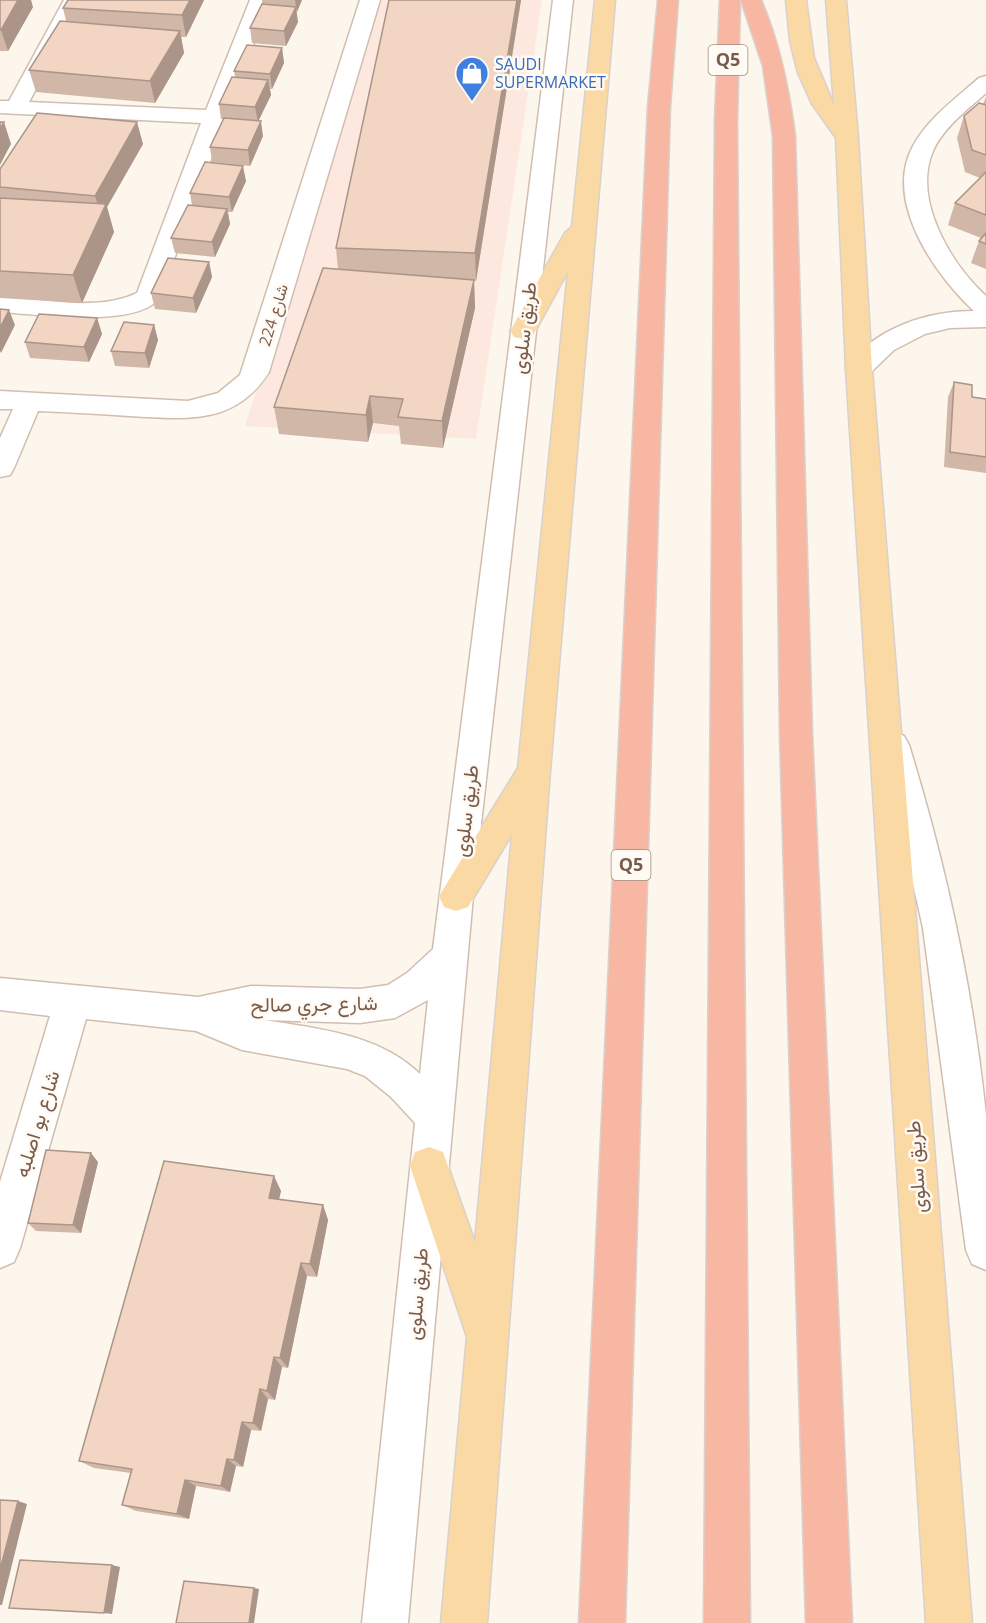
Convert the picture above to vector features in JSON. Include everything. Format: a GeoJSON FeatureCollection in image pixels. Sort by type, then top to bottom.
{"type":"FeatureCollection","features":[{"type":"Feature","properties":{"kind":"highway","name":"Q5"},"geometry":{"type":"LineString","coordinates":[[602,1623],[659,107],[668,0]]}},
{"type":"Feature","properties":{"kind":"highway","name":"Q5"},"geometry":{"type":"LineString","coordinates":[[727,1623],[726,121],[730,0]]}},
{"type":"Feature","properties":{"kind":"highway"},"geometry":{"type":"LineString","coordinates":[[752,0],[766,37],[779,89],[784,136],[796,733],[829,1623]]}},
{"type":"Feature","properties":{"kind":"main road"},"geometry":{"type":"LineString","coordinates":[[464,1623],[534,771],[605,0]]}},
{"type":"Feature","properties":{"kind":"main road"},"geometry":{"type":"LineString","coordinates":[[796,0],[800,46],[809,81],[818,100],[847,137]]}},
{"type":"Feature","properties":{"kind":"main road","name":"طريق سلوى"},"geometry":{"type":"LineString","coordinates":[[836,0],[847,137],[859,369],[949,1623]]}},
{"type":"Feature","properties":{"kind":"main road"},"geometry":{"type":"LineString","coordinates":[[523,331],[584,221]]}},
{"type":"Feature","properties":{"kind":"main road"},"geometry":{"type":"LineString","coordinates":[[456,896],[534,771]]}},
{"type":"Feature","properties":{"kind":"main road"},"geometry":{"type":"LineString","coordinates":[[429,1166],[487,1340]]}},
{"type":"Feature","properties":{"kind":"street"},"geometry":{"type":"LineString","coordinates":[[74,0],[8,107],[214,117]]}},
{"type":"Feature","properties":{"kind":"street"},"geometry":{"type":"LineString","coordinates":[[0,304],[115,310],[136,304],[148,297],[260,0]]}},
{"type":"Feature","properties":{"kind":"street","name":"شارع 224"},"geometry":{"type":"LineString","coordinates":[[0,400],[188,410],[212,407],[232,399],[247,387],[256,372],[370,0]]}},
{"type":"Feature","properties":{"kind":"street","name":"طريق سلوى"},"geometry":{"type":"LineString","coordinates":[[385,1623],[456,896],[563,0]]}},
{"type":"Feature","properties":{"kind":"street"},"geometry":{"type":"LineString","coordinates":[[986,82],[934,132],[917,164],[923,220],[933,250],[958,284],[986,309]]}},
{"type":"Feature","properties":{"kind":"street"},"geometry":{"type":"LineString","coordinates":[[859,369],[881,346],[912,329],[937,322],[986,319]]}},
{"type":"Feature","properties":{"kind":"street"},"geometry":{"type":"LineString","coordinates":[[0,468],[29,402]]}},
{"type":"Feature","properties":{"kind":"street","name":"طريق سلوى"},"geometry":{"type":"LineString","coordinates":[[884,711],[916,825],[939,928],[985,1227]]}},
{"type":"Feature","properties":{"kind":"street","name":"شارع جري صالح"},"geometry":{"type":"LineString","coordinates":[[0,994],[198,1014],[251,1004],[360,1006],[395,1001],[420,985],[450,956]]}},
{"type":"Feature","properties":{"kind":"street","name":"شارع بو اصلبه"},"geometry":{"type":"LineString","coordinates":[[0,1248],[73,1001]]}},
{"type":"Feature","properties":{"kind":"street","name":"شارع جري صالح"},"geometry":{"type":"LineString","coordinates":[[198,1014],[242,1033],[348,1052],[378,1064],[404,1084],[433,1115]]}},
{"type":"Feature","properties":{"kind":"shaded area"},"geometry":{"type":"Polygon","coordinates":[[[379,0],[542,0],[476,439],[245,426],[379,0]]]}},
{"type":"Feature","properties":{"kind":"building"},"geometry":{"type":"Polygon","coordinates":[[[0,0],[18,0],[1,30],[0,30],[0,0]]]}},
{"type":"Feature","properties":{"kind":"building"},"geometry":{"type":"Polygon","coordinates":[[[68,0],[190,0],[182,15],[63,8],[68,0]]]}},
{"type":"Feature","properties":{"kind":"building"},"geometry":{"type":"Polygon","coordinates":[[[389,0],[517,0],[475,253],[336,248],[389,0]]]}},
{"type":"Feature","properties":{"kind":"building"},"geometry":{"type":"Polygon","coordinates":[[[262,4],[296,7],[284,31],[250,28],[262,4]]]}},
{"type":"Feature","properties":{"kind":"building"},"geometry":{"type":"Polygon","coordinates":[[[60,21],[180,31],[150,81],[29,70],[60,21]]]}},
{"type":"Feature","properties":{"kind":"building"},"geometry":{"type":"Polygon","coordinates":[[[247,45],[282,48],[270,74],[234,71],[247,45]]]}},
{"type":"Feature","properties":{"kind":"building"},"geometry":{"type":"Polygon","coordinates":[[[232,77],[268,80],[255,107],[219,104],[232,77]]]}},
{"type":"Feature","properties":{"kind":"building"},"geometry":{"type":"Polygon","coordinates":[[[979,103],[986,105],[986,155],[972,150],[964,116],[979,103]]]}},
{"type":"Feature","properties":{"kind":"building"},"geometry":{"type":"Polygon","coordinates":[[[37,113],[137,122],[95,196],[0,187],[0,169],[37,113]]]}},
{"type":"Feature","properties":{"kind":"building"},"geometry":{"type":"Polygon","coordinates":[[[224,118],[261,121],[248,150],[210,147],[224,118]]]}},
{"type":"Feature","properties":{"kind":"building"},"geometry":{"type":"Polygon","coordinates":[[[205,162],[243,166],[229,197],[190,193],[205,162]]]}},
{"type":"Feature","properties":{"kind":"building"},"geometry":{"type":"Polygon","coordinates":[[[986,172],[986,215],[955,203],[986,172]]]}},
{"type":"Feature","properties":{"kind":"building"},"geometry":{"type":"Polygon","coordinates":[[[0,198],[106,204],[73,275],[0,271],[0,198]]]}},
{"type":"Feature","properties":{"kind":"building"},"geometry":{"type":"Polygon","coordinates":[[[188,205],[227,209],[212,242],[171,238],[188,205]]]}},
{"type":"Feature","properties":{"kind":"building"},"geometry":{"type":"Polygon","coordinates":[[[986,233],[986,244],[979,241],[986,233]]]}},
{"type":"Feature","properties":{"kind":"building"},"geometry":{"type":"Polygon","coordinates":[[[168,258],[209,262],[193,298],[151,293],[168,258]]]}},
{"type":"Feature","properties":{"kind":"building"},"geometry":{"type":"Polygon","coordinates":[[[323,268],[474,280],[442,421],[398,417],[403,399],[370,396],[366,415],[274,407],[323,268]]]}},
{"type":"Feature","properties":{"kind":"building"},"geometry":{"type":"Polygon","coordinates":[[[0,309],[9,310],[0,328],[0,309]]]}},
{"type":"Feature","properties":{"kind":"building"},"geometry":{"type":"Polygon","coordinates":[[[39,314],[97,318],[84,347],[25,342],[39,314]]]}},
{"type":"Feature","properties":{"kind":"building"},"geometry":{"type":"Polygon","coordinates":[[[124,322],[154,325],[145,353],[111,351],[124,322]]]}},
{"type":"Feature","properties":{"kind":"building"},"geometry":{"type":"Polygon","coordinates":[[[954,382],[972,385],[972,397],[986,399],[986,457],[950,452],[954,382]]]}},
{"type":"Feature","properties":{"kind":"building"},"geometry":{"type":"Polygon","coordinates":[[[46,1150],[91,1153],[73,1225],[28,1223],[46,1150]]]}},
{"type":"Feature","properties":{"kind":"building"},"geometry":{"type":"Polygon","coordinates":[[[164,1161],[274,1176],[269,1198],[323,1205],[310,1264],[301,1263],[280,1358],[274,1357],[267,1391],[260,1389],[253,1423],[242,1422],[234,1460],[227,1459],[221,1486],[185,1480],[177,1514],[122,1505],[132,1469],[79,1461],[164,1161]]]}},
{"type":"Feature","properties":{"kind":"building"},"geometry":{"type":"Polygon","coordinates":[[[0,1500],[18,1501],[0,1570],[0,1500]]]}},
{"type":"Feature","properties":{"kind":"building"},"geometry":{"type":"Polygon","coordinates":[[[20,1560],[112,1565],[104,1613],[9,1608],[20,1560]]]}},
{"type":"Feature","properties":{"kind":"building"},"geometry":{"type":"Polygon","coordinates":[[[184,1581],[254,1588],[249,1623],[176,1623],[184,1581]]]}},
{"type":"Feature","properties":{"kind":"place","name":"SAUDI SUPERMARKET"},"geometry":{"type":"Point","coordinates":[472,102]}}]}
